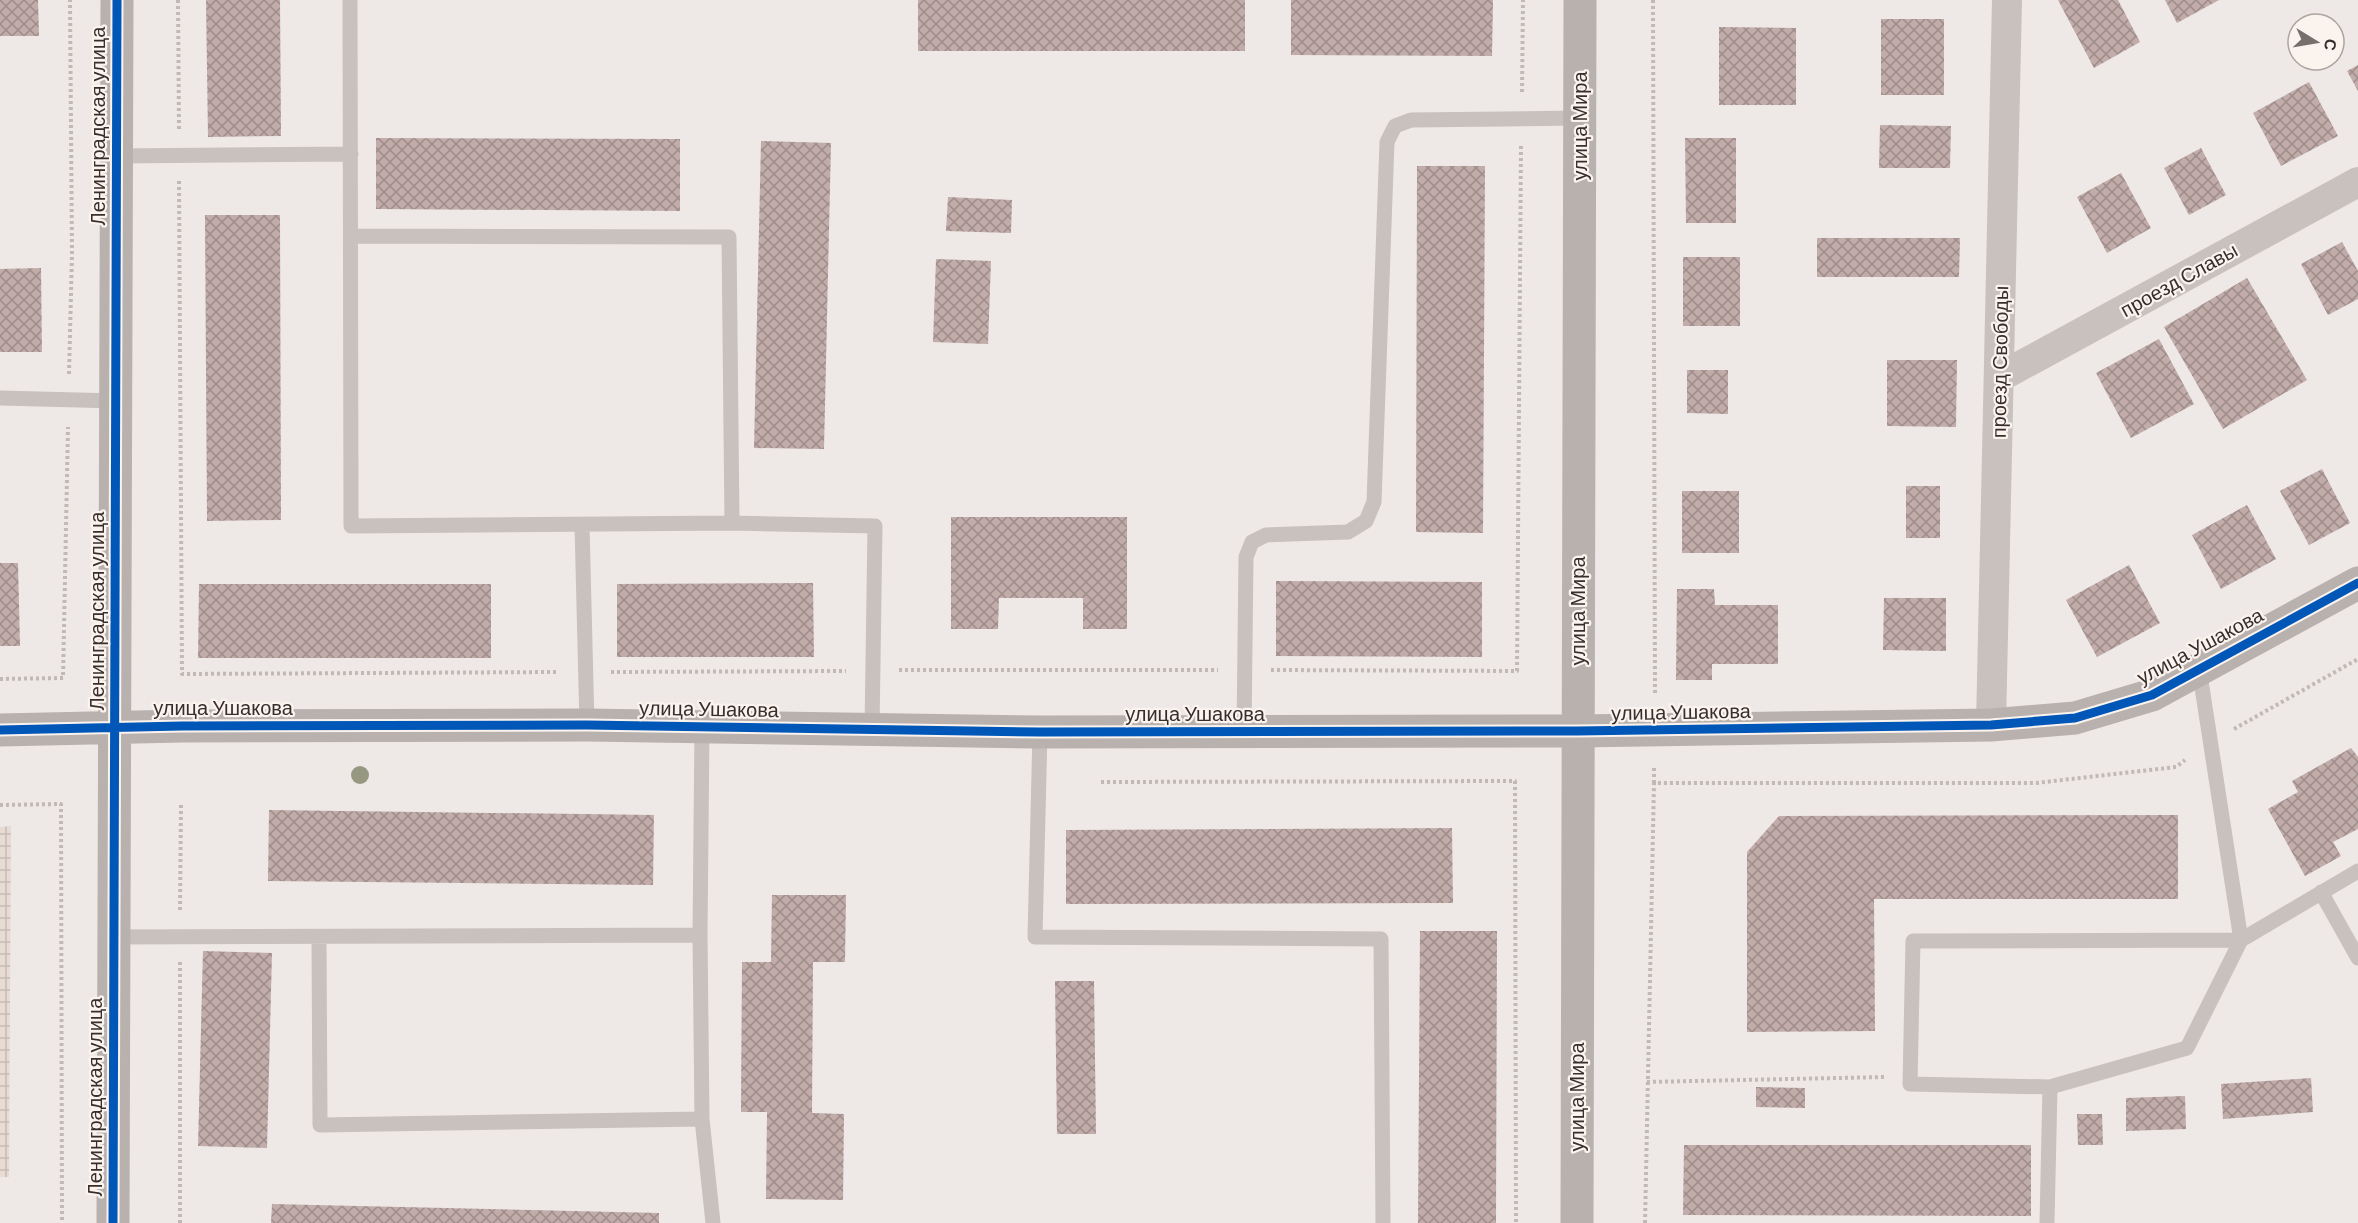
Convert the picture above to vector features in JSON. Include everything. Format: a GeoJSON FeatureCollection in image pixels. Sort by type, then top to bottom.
{"type":"FeatureCollection","features":[{"type":"Feature","properties":{"kind":"street","name":"Ленинградская улица"},"geometry":{"type":"LineString","coordinates":[[112,1223],[117,0]]}},
{"type":"Feature","properties":{"kind":"street","name":"улица Мира"},"geometry":{"type":"LineString","coordinates":[[1577,1223],[1580,0]]}},
{"type":"Feature","properties":{"kind":"street","name":"проезд Свободы"},"geometry":{"type":"LineString","coordinates":[[1991,725],[2007,0]]}},
{"type":"Feature","properties":{"kind":"street","name":"проезд Славы"},"geometry":{"type":"LineString","coordinates":[[2000,377],[2358,182]]}},
{"type":"Feature","properties":{"kind":"street","name":"улица Ушакова"},"geometry":{"type":"LineString","coordinates":[[0,730],[587,725],[1040,732],[1577,732],[1991,725],[2075,718],[2152,694],[2358,583]]}},
{"type":"Feature","properties":{"kind":"lane"},"geometry":{"type":"LineString","coordinates":[[350,0],[351,526],[732,523],[875,526],[872,730]]}},
{"type":"Feature","properties":{"kind":"lane"},"geometry":{"type":"LineString","coordinates":[[1244,732],[1246,557],[1252,542],[1266,535],[1348,532],[1366,521],[1374,502],[1387,142],[1395,126],[1411,120],[1580,118]]}},
{"type":"Feature","properties":{"kind":"lane"},"geometry":{"type":"LineString","coordinates":[[116,156],[351,154]]}},
{"type":"Feature","properties":{"kind":"lane"},"geometry":{"type":"LineString","coordinates":[[351,236],[729,237],[732,523]]}},
{"type":"Feature","properties":{"kind":"lane"},"geometry":{"type":"LineString","coordinates":[[0,398],[117,400]]}},
{"type":"Feature","properties":{"kind":"lane"},"geometry":{"type":"LineString","coordinates":[[582,525],[587,725]]}},
{"type":"Feature","properties":{"kind":"lane"},"geometry":{"type":"LineString","coordinates":[[2199,668],[2241,939],[2187,1048],[2050,1087],[1910,1084],[1913,941],[2241,939],[2358,871]]}},
{"type":"Feature","properties":{"kind":"lane"},"geometry":{"type":"LineString","coordinates":[[702,728],[700,935],[702,1119],[713,1223]]}},
{"type":"Feature","properties":{"kind":"lane"},"geometry":{"type":"LineString","coordinates":[[1040,732],[1035,937],[1381,939],[1383,1223]]}},
{"type":"Feature","properties":{"kind":"lane"},"geometry":{"type":"LineString","coordinates":[[2321,892],[2358,958]]}},
{"type":"Feature","properties":{"kind":"lane"},"geometry":{"type":"LineString","coordinates":[[113,937],[700,935]]}},
{"type":"Feature","properties":{"kind":"lane"},"geometry":{"type":"LineString","coordinates":[[319,937],[320,1125],[702,1119]]}},
{"type":"Feature","properties":{"kind":"lane"},"geometry":{"type":"LineString","coordinates":[[2047,1223],[2050,1087]]}},
{"type":"Feature","properties":{"kind":"path"},"geometry":{"type":"LineString","coordinates":[[0,679],[63,678],[72,254],[70,0]]}},
{"type":"Feature","properties":{"kind":"path"},"geometry":{"type":"LineString","coordinates":[[178,0],[182,674],[1517,671],[1523,0]]}},
{"type":"Feature","properties":{"kind":"path"},"geometry":{"type":"LineString","coordinates":[[1653,0],[1655,702]]}},
{"type":"Feature","properties":{"kind":"path"},"geometry":{"type":"LineString","coordinates":[[1654,783],[2036,783],[2176,767],[2210,742],[2358,659]]}},
{"type":"Feature","properties":{"kind":"path"},"geometry":{"type":"LineString","coordinates":[[1645,1223],[1654,763]]}},
{"type":"Feature","properties":{"kind":"path"},"geometry":{"type":"LineString","coordinates":[[1101,782],[1515,781],[1516,1223]]}},
{"type":"Feature","properties":{"kind":"path"},"geometry":{"type":"LineString","coordinates":[[0,805],[62,804],[62,1223]]}},
{"type":"Feature","properties":{"kind":"path"},"geometry":{"type":"LineString","coordinates":[[180,1223],[181,805]]}},
{"type":"Feature","properties":{"kind":"path"},"geometry":{"type":"LineString","coordinates":[[1647,1082],[1910,1077]]}},
{"type":"Feature","properties":{"kind":"shaded area"},"geometry":{"type":"Polygon","coordinates":[[[11,826],[9,1177],[0,1177],[0,827],[11,826]]]}},
{"type":"Feature","properties":{"kind":"building"},"geometry":{"type":"Polygon","coordinates":[[[0,0],[38,0],[39,36],[0,36],[0,0]]]}},
{"type":"Feature","properties":{"kind":"building"},"geometry":{"type":"Polygon","coordinates":[[[206,0],[280,0],[281,136],[208,137],[206,0]]]}},
{"type":"Feature","properties":{"kind":"building"},"geometry":{"type":"Polygon","coordinates":[[[918,0],[1245,0],[1245,51],[918,51],[918,0]]]}},
{"type":"Feature","properties":{"kind":"building"},"geometry":{"type":"Polygon","coordinates":[[[1291,0],[1493,0],[1492,56],[1291,55],[1291,0]]]}},
{"type":"Feature","properties":{"kind":"building"},"geometry":{"type":"Polygon","coordinates":[[[2058,0],[2118,0],[2140,42],[2094,68],[2058,0]]]}},
{"type":"Feature","properties":{"kind":"building"},"geometry":{"type":"Polygon","coordinates":[[[2165,0],[2219,0],[2177,23],[2165,0]]]}},
{"type":"Feature","properties":{"kind":"building"},"geometry":{"type":"Polygon","coordinates":[[[1881,19],[1944,19],[1944,95],[1881,95],[1881,19]]]}},
{"type":"Feature","properties":{"kind":"building"},"geometry":{"type":"Polygon","coordinates":[[[1719,27],[1796,28],[1796,105],[1719,105],[1719,27]]]}},
{"type":"Feature","properties":{"kind":"building"},"geometry":{"type":"Polygon","coordinates":[[[2358,65],[2358,91],[2347,71],[2358,65]]]}},
{"type":"Feature","properties":{"kind":"building"},"geometry":{"type":"Polygon","coordinates":[[[2309,82],[2338,136],[2281,166],[2253,113],[2309,82]]]}},
{"type":"Feature","properties":{"kind":"building"},"geometry":{"type":"Polygon","coordinates":[[[1880,125],[1951,126],[1950,168],[1879,168],[1880,125]]]}},
{"type":"Feature","properties":{"kind":"building"},"geometry":{"type":"Polygon","coordinates":[[[376,138],[680,139],[680,211],[376,209],[376,138]]]}},
{"type":"Feature","properties":{"kind":"building"},"geometry":{"type":"Polygon","coordinates":[[[1685,138],[1736,138],[1736,223],[1686,223],[1685,138]]]}},
{"type":"Feature","properties":{"kind":"building"},"geometry":{"type":"Polygon","coordinates":[[[761,141],[831,143],[824,449],[754,448],[761,141]]]}},
{"type":"Feature","properties":{"kind":"building"},"geometry":{"type":"Polygon","coordinates":[[[2201,148],[2226,195],[2189,215],[2164,168],[2201,148]]]}},
{"type":"Feature","properties":{"kind":"building"},"geometry":{"type":"Polygon","coordinates":[[[1417,166],[1485,166],[1483,533],[1416,532],[1417,166]]]}},
{"type":"Feature","properties":{"kind":"building"},"geometry":{"type":"Polygon","coordinates":[[[2121,173],[2151,228],[2107,253],[2077,197],[2121,173]]]}},
{"type":"Feature","properties":{"kind":"building"},"geometry":{"type":"Polygon","coordinates":[[[948,197],[1012,200],[1011,233],[946,231],[948,197]]]}},
{"type":"Feature","properties":{"kind":"building"},"geometry":{"type":"Polygon","coordinates":[[[205,215],[280,215],[281,520],[207,521],[205,215]]]}},
{"type":"Feature","properties":{"kind":"building"},"geometry":{"type":"Polygon","coordinates":[[[1817,238],[1960,238],[1959,277],[1817,277],[1817,238]]]}},
{"type":"Feature","properties":{"kind":"building"},"geometry":{"type":"Polygon","coordinates":[[[2342,242],[2358,271],[2358,299],[2328,315],[2301,264],[2342,242]]]}},
{"type":"Feature","properties":{"kind":"building"},"geometry":{"type":"Polygon","coordinates":[[[1683,257],[1740,257],[1740,326],[1683,326],[1683,257]]]}},
{"type":"Feature","properties":{"kind":"building"},"geometry":{"type":"Polygon","coordinates":[[[936,259],[991,261],[988,344],[933,342],[936,259]]]}},
{"type":"Feature","properties":{"kind":"building"},"geometry":{"type":"Polygon","coordinates":[[[41,268],[42,352],[0,352],[0,269],[41,268]]]}},
{"type":"Feature","properties":{"kind":"building"},"geometry":{"type":"Polygon","coordinates":[[[2247,278],[2307,380],[2223,429],[2164,327],[2247,278]]]}},
{"type":"Feature","properties":{"kind":"building"},"geometry":{"type":"Polygon","coordinates":[[[2159,339],[2194,404],[2131,438],[2096,373],[2159,339]]]}},
{"type":"Feature","properties":{"kind":"building"},"geometry":{"type":"Polygon","coordinates":[[[1887,360],[1957,360],[1956,427],[1887,426],[1887,360]]]}},
{"type":"Feature","properties":{"kind":"building"},"geometry":{"type":"Polygon","coordinates":[[[1687,370],[1728,370],[1728,414],[1687,413],[1687,370]]]}},
{"type":"Feature","properties":{"kind":"building"},"geometry":{"type":"Polygon","coordinates":[[[2322,469],[2350,523],[2309,545],[2280,491],[2322,469]]]}},
{"type":"Feature","properties":{"kind":"building"},"geometry":{"type":"Polygon","coordinates":[[[1906,486],[1940,486],[1940,538],[1906,538],[1906,486]]]}},
{"type":"Feature","properties":{"kind":"building"},"geometry":{"type":"Polygon","coordinates":[[[1682,491],[1739,491],[1739,553],[1682,553],[1682,491]]]}},
{"type":"Feature","properties":{"kind":"building"},"geometry":{"type":"Polygon","coordinates":[[[2247,505],[2276,559],[2221,589],[2192,535],[2247,505]]]}},
{"type":"Feature","properties":{"kind":"building"},"geometry":{"type":"Polygon","coordinates":[[[951,517],[1127,517],[1127,629],[1083,629],[1083,598],[999,598],[998,629],[951,629],[951,517]]]}},
{"type":"Feature","properties":{"kind":"building"},"geometry":{"type":"Polygon","coordinates":[[[0,563],[18,563],[20,646],[0,646],[0,563]]]}},
{"type":"Feature","properties":{"kind":"building"},"geometry":{"type":"Polygon","coordinates":[[[2129,565],[2160,623],[2097,657],[2066,600],[2129,565]]]}},
{"type":"Feature","properties":{"kind":"building"},"geometry":{"type":"Polygon","coordinates":[[[1276,581],[1482,582],[1482,657],[1276,656],[1276,581]]]}},
{"type":"Feature","properties":{"kind":"building"},"geometry":{"type":"Polygon","coordinates":[[[813,583],[814,657],[617,657],[617,584],[813,583]]]}},
{"type":"Feature","properties":{"kind":"building"},"geometry":{"type":"Polygon","coordinates":[[[199,584],[491,584],[491,658],[198,658],[199,584]]]}},
{"type":"Feature","properties":{"kind":"building"},"geometry":{"type":"Polygon","coordinates":[[[1677,589],[1714,589],[1715,605],[1778,605],[1778,664],[1712,664],[1712,680],[1676,680],[1677,589]]]}},
{"type":"Feature","properties":{"kind":"building"},"geometry":{"type":"Polygon","coordinates":[[[1884,598],[1946,598],[1946,651],[1883,650],[1884,598]]]}},
{"type":"Feature","properties":{"kind":"building"},"geometry":{"type":"Polygon","coordinates":[[[2351,748],[2358,757],[2358,829],[2333,842],[2341,856],[2305,876],[2268,809],[2298,792],[2292,781],[2351,748]]]}},
{"type":"Feature","properties":{"kind":"building"},"geometry":{"type":"Polygon","coordinates":[[[269,810],[654,815],[653,885],[268,881],[269,810]]]}},
{"type":"Feature","properties":{"kind":"building"},"geometry":{"type":"Polygon","coordinates":[[[2178,815],[2178,899],[1874,899],[1875,1031],[1747,1032],[1747,852],[1779,816],[2178,815]]]}},
{"type":"Feature","properties":{"kind":"building"},"geometry":{"type":"Polygon","coordinates":[[[1452,828],[1453,903],[1066,904],[1066,830],[1452,828]]]}},
{"type":"Feature","properties":{"kind":"building"},"geometry":{"type":"Polygon","coordinates":[[[772,895],[846,895],[845,962],[813,962],[812,1113],[844,1114],[843,1200],[766,1199],[767,1112],[741,1112],[742,962],[771,962],[772,895]]]}},
{"type":"Feature","properties":{"kind":"building"},"geometry":{"type":"Polygon","coordinates":[[[1420,931],[1497,931],[1496,1223],[1418,1223],[1420,931]]]}},
{"type":"Feature","properties":{"kind":"building"},"geometry":{"type":"Polygon","coordinates":[[[203,951],[272,953],[267,1148],[198,1146],[203,951]]]}},
{"type":"Feature","properties":{"kind":"building"},"geometry":{"type":"Polygon","coordinates":[[[1055,981],[1094,981],[1096,1134],[1057,1134],[1055,981]]]}},
{"type":"Feature","properties":{"kind":"building"},"geometry":{"type":"Polygon","coordinates":[[[2311,1078],[2313,1112],[2223,1119],[2221,1084],[2311,1078]]]}},
{"type":"Feature","properties":{"kind":"building"},"geometry":{"type":"Polygon","coordinates":[[[1756,1087],[1805,1088],[1805,1108],[1756,1107],[1756,1087]]]}},
{"type":"Feature","properties":{"kind":"building"},"geometry":{"type":"Polygon","coordinates":[[[2185,1096],[2186,1129],[2126,1131],[2126,1098],[2185,1096]]]}},
{"type":"Feature","properties":{"kind":"building"},"geometry":{"type":"Polygon","coordinates":[[[2077,1114],[2102,1114],[2103,1145],[2078,1145],[2077,1114]]]}},
{"type":"Feature","properties":{"kind":"building"},"geometry":{"type":"Polygon","coordinates":[[[1684,1145],[2031,1145],[2031,1216],[1683,1215],[1684,1145]]]}},
{"type":"Feature","properties":{"kind":"building"},"geometry":{"type":"Polygon","coordinates":[[[272,1204],[659,1213],[659,1223],[271,1223],[272,1204]]]}},
{"type":"Feature","properties":{"kind":"cycle path"},"geometry":{"type":"LineString","coordinates":[[113,1223],[117,0]]}},
{"type":"Feature","properties":{"kind":"cycle path"},"geometry":{"type":"LineString","coordinates":[[0,730],[182,726],[587,725],[1040,732],[1577,731],[1991,725],[2075,718],[2152,695],[2358,583]]}}]}
